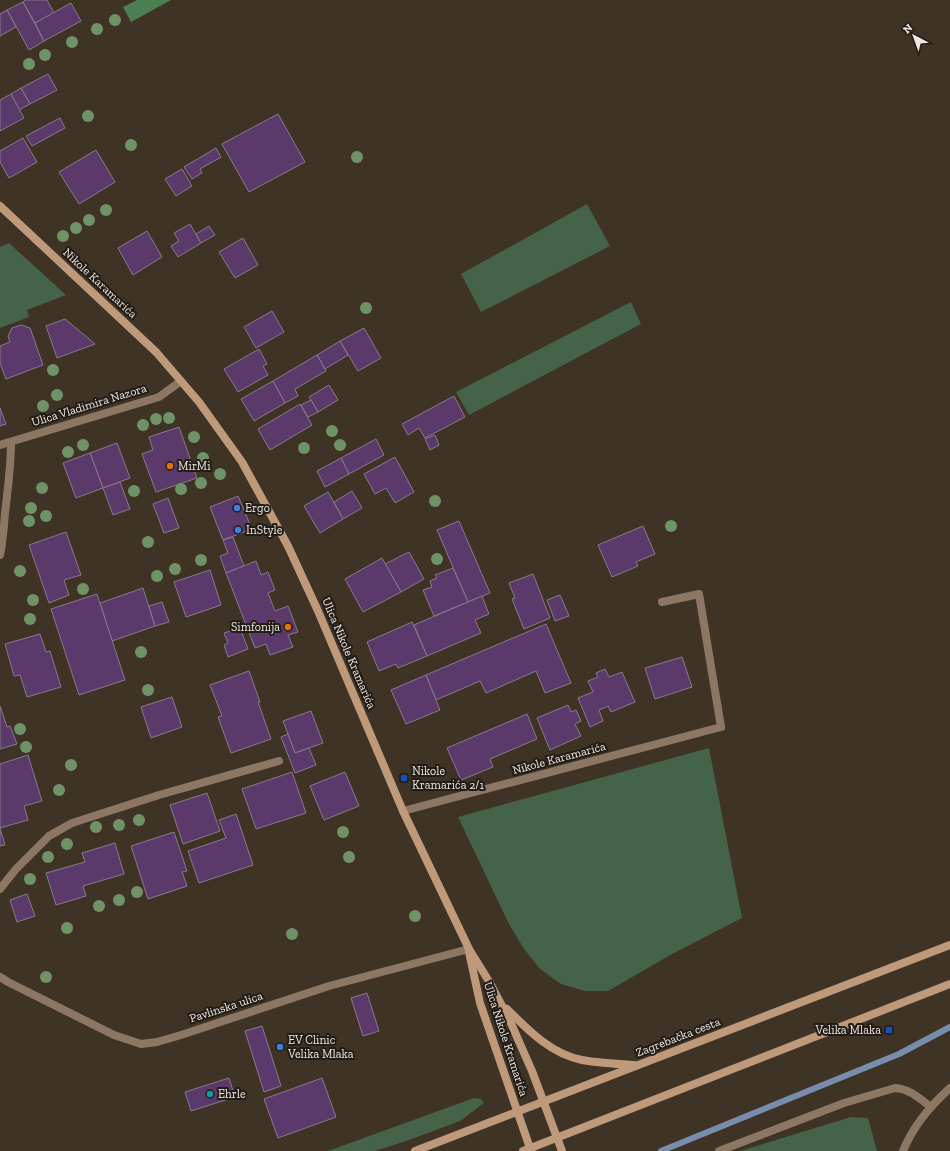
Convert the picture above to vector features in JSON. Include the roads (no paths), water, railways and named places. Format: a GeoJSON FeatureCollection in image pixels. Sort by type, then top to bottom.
{"type":"FeatureCollection","features":[{"type":"Feature","properties":{"kind":"main road","name":"Nikole Karamarića"},"geometry":{"type":"LineString","coordinates":[[0,206],[156,352],[181,381]]}},
{"type":"Feature","properties":{"kind":"main road","name":"Ulica Nikole Kramarića"},"geometry":{"type":"LineString","coordinates":[[181,381],[208,414],[242,462],[288,546],[318,611],[403,811],[469,950],[501,1003],[529,1064],[562,1151]]}},
{"type":"Feature","properties":{"kind":"main road","name":"Zagrebačka cesta"},"geometry":{"type":"LineString","coordinates":[[415,1151],[950,945]]}},
{"type":"Feature","properties":{"kind":"main road","name":"Ulica Nikole Kramarića"},"geometry":{"type":"LineString","coordinates":[[469,950],[480,1003],[517,1112],[528,1150]]}},
{"type":"Feature","properties":{"kind":"main road"},"geometry":{"type":"LineString","coordinates":[[528,1150],[557,1137],[950,984]]}},
{"type":"Feature","properties":{"kind":"main road"},"geometry":{"type":"LineString","coordinates":[[501,1003],[537,1038],[565,1055],[581,1060],[637,1066]]}},
{"type":"Feature","properties":{"kind":"street","name":"Ulica Vladimira Nazora"},"geometry":{"type":"LineString","coordinates":[[0,445],[159,397],[181,381]]}},
{"type":"Feature","properties":{"kind":"street"},"geometry":{"type":"LineString","coordinates":[[0,556],[9,481],[11,442]]}},
{"type":"Feature","properties":{"kind":"street","name":"Nikole Karamarića"},"geometry":{"type":"LineString","coordinates":[[403,811],[720,727],[699,594],[662,602]]}},
{"type":"Feature","properties":{"kind":"street"},"geometry":{"type":"LineString","coordinates":[[0,889],[16,869],[49,836],[72,823],[159,795],[279,761]]}},
{"type":"Feature","properties":{"kind":"street","name":"Pavlinska ulica"},"geometry":{"type":"LineString","coordinates":[[0,977],[114,1035],[141,1044],[156,1042],[181,1035],[329,986],[469,950]]}},
{"type":"Feature","properties":{"kind":"street"},"geometry":{"type":"LineString","coordinates":[[719,1151],[844,1103],[895,1088],[903,1088],[911,1092],[931,1107]]}},
{"type":"Feature","properties":{"kind":"street"},"geometry":{"type":"LineString","coordinates":[[903,1151],[920,1120],[950,1088]]}},
{"type":"Feature","properties":{"kind":"waterway"},"geometry":{"type":"LineString","coordinates":[[661,1151],[899,1054],[950,1027]]}},
{"type":"Feature","properties":{"kind":"place","name":"MirMi"},"geometry":{"type":"Point","coordinates":[170,466]}},
{"type":"Feature","properties":{"kind":"place","name":"Ergo"},"geometry":{"type":"Point","coordinates":[237,508]}},
{"type":"Feature","properties":{"kind":"place","name":"InStyle"},"geometry":{"type":"Point","coordinates":[238,530]}},
{"type":"Feature","properties":{"kind":"place","name":"Simfonija"},"geometry":{"type":"Point","coordinates":[288,627]}},
{"type":"Feature","properties":{"kind":"place","name":"Nikole Kramarića 2/1"},"geometry":{"type":"Point","coordinates":[404,778]}},
{"type":"Feature","properties":{"kind":"place","name":"Velika Mlaka"},"geometry":{"type":"Point","coordinates":[889,1030]}},
{"type":"Feature","properties":{"kind":"place","name":"EV Clinic Velika Mlaka"},"geometry":{"type":"Point","coordinates":[280,1047]}},
{"type":"Feature","properties":{"kind":"place","name":"Ehrle"},"geometry":{"type":"Point","coordinates":[210,1094]}}]}
